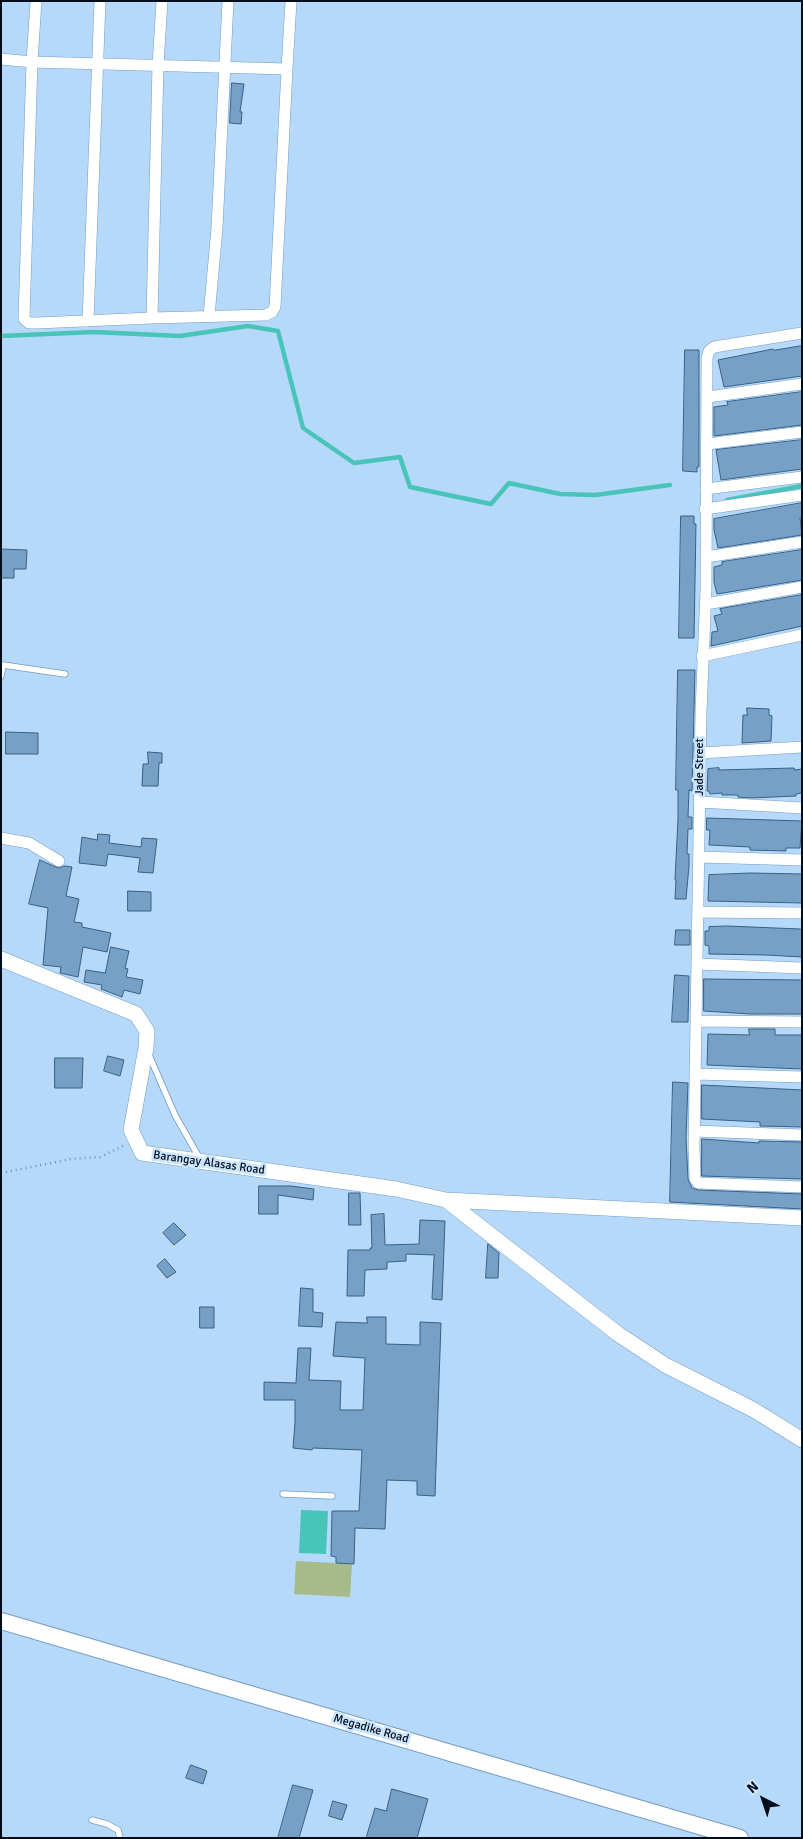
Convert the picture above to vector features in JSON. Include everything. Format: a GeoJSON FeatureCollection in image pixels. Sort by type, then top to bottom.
{"type":"FeatureCollection","features":[{"type":"Feature","properties":{"kind":"main road","name":"Megadike Road"},"geometry":{"type":"LineString","coordinates":[[1,1621],[699,1831],[740,1838]]}},
{"type":"Feature","properties":{"kind":"street"},"geometry":{"type":"LineString","coordinates":[[36,1],[32,62],[24,319],[29,323],[266,315],[272,312],[274,307],[290,1]]}},
{"type":"Feature","properties":{"kind":"street"},"geometry":{"type":"LineString","coordinates":[[88,321],[96,64],[100,1]]}},
{"type":"Feature","properties":{"kind":"street"},"geometry":{"type":"LineString","coordinates":[[152,318],[158,65],[162,1]]}},
{"type":"Feature","properties":{"kind":"street"},"geometry":{"type":"LineString","coordinates":[[210,316],[217,228],[228,1]]}},
{"type":"Feature","properties":{"kind":"street"},"geometry":{"type":"LineString","coordinates":[[1,60],[287,68]]}},
{"type":"Feature","properties":{"kind":"street","name":"Jade Street"},"geometry":{"type":"LineString","coordinates":[[802,333],[714,347],[709,351],[707,358],[706,604],[702,656],[694,1131],[695,1179],[698,1183],[802,1187]]}},
{"type":"Feature","properties":{"kind":"street"},"geometry":{"type":"LineString","coordinates":[[708,397],[802,384]]}},
{"type":"Feature","properties":{"kind":"street"},"geometry":{"type":"LineString","coordinates":[[707,444],[802,432]]}},
{"type":"Feature","properties":{"kind":"street"},"geometry":{"type":"LineString","coordinates":[[706,488],[802,477]]}},
{"type":"Feature","properties":{"kind":"street"},"geometry":{"type":"LineString","coordinates":[[705,509],[802,495]]}},
{"type":"Feature","properties":{"kind":"street"},"geometry":{"type":"LineString","coordinates":[[706,557],[802,542]]}},
{"type":"Feature","properties":{"kind":"street"},"geometry":{"type":"LineString","coordinates":[[706,604],[802,587]]}},
{"type":"Feature","properties":{"kind":"street"},"geometry":{"type":"LineString","coordinates":[[702,656],[802,635]]}},
{"type":"Feature","properties":{"kind":"street"},"geometry":{"type":"LineString","coordinates":[[700,753],[802,747]]}},
{"type":"Feature","properties":{"kind":"street"},"geometry":{"type":"LineString","coordinates":[[700,802],[802,808]]}},
{"type":"Feature","properties":{"kind":"street"},"geometry":{"type":"LineString","coordinates":[[1,838],[28,843],[59,861]]}},
{"type":"Feature","properties":{"kind":"street"},"geometry":{"type":"LineString","coordinates":[[700,857],[802,860]]}},
{"type":"Feature","properties":{"kind":"street"},"geometry":{"type":"LineString","coordinates":[[698,912],[802,913]]}},
{"type":"Feature","properties":{"kind":"street"},"geometry":{"type":"LineString","coordinates":[[1,959],[136,1014],[147,1031],[146,1048],[131,1130],[136,1141]]}},
{"type":"Feature","properties":{"kind":"street"},"geometry":{"type":"LineString","coordinates":[[697,964],[802,968]]}},
{"type":"Feature","properties":{"kind":"street"},"geometry":{"type":"LineString","coordinates":[[696,1021],[802,1022]]}},
{"type":"Feature","properties":{"kind":"street"},"geometry":{"type":"LineString","coordinates":[[695,1074],[802,1077]]}},
{"type":"Feature","properties":{"kind":"street"},"geometry":{"type":"LineString","coordinates":[[694,1131],[802,1135]]}},
{"type":"Feature","properties":{"kind":"street","name":"Barangay Alasas Road"},"geometry":{"type":"LineString","coordinates":[[136,1141],[142,1153],[396,1189],[446,1200],[802,1218]]}},
{"type":"Feature","properties":{"kind":"street"},"geometry":{"type":"LineString","coordinates":[[446,1200],[618,1334],[666,1365],[754,1410],[802,1440]]}},
{"type":"Feature","properties":{"kind":"lane"},"geometry":{"type":"LineString","coordinates":[[1,676],[3,665],[65,674]]}},
{"type":"Feature","properties":{"kind":"lane"},"geometry":{"type":"LineString","coordinates":[[146,1048],[175,1115],[201,1162]]}},
{"type":"Feature","properties":{"kind":"lane"},"geometry":{"type":"LineString","coordinates":[[283,1494],[332,1496]]}},
{"type":"Feature","properties":{"kind":"lane"},"geometry":{"type":"LineString","coordinates":[[92,1820],[107,1824],[118,1830],[120,1838]]}},
{"type":"Feature","properties":{"kind":"path"},"geometry":{"type":"LineString","coordinates":[[1,1173],[71,1159],[100,1157],[136,1141]]}},
{"type":"Feature","properties":{"kind":"shaded area"},"geometry":{"type":"Polygon","coordinates":[[[301,1510],[328,1511],[326,1554],[299,1553],[301,1510]]]}},
{"type":"Feature","properties":{"kind":"shaded area"},"geometry":{"type":"Polygon","coordinates":[[[296,1561],[352,1564],[350,1597],[294,1594],[296,1561]]]}},
{"type":"Feature","properties":{"kind":"building"},"geometry":{"type":"Polygon","coordinates":[[[232,83],[244,84],[240,112],[242,112],[241,124],[230,123],[232,83]]]}},
{"type":"Feature","properties":{"kind":"building"},"geometry":{"type":"Polygon","coordinates":[[[802,346],[802,376],[724,387],[718,360],[773,349],[802,346]]]}},
{"type":"Feature","properties":{"kind":"building"},"geometry":{"type":"Polygon","coordinates":[[[685,350],[699,350],[699,467],[697,467],[697,472],[683,471],[685,350]]]}},
{"type":"Feature","properties":{"kind":"building"},"geometry":{"type":"Polygon","coordinates":[[[802,392],[802,425],[714,436],[714,407],[728,405],[727,402],[802,392]]]}},
{"type":"Feature","properties":{"kind":"building"},"geometry":{"type":"Polygon","coordinates":[[[802,440],[802,469],[721,480],[716,450],[802,440]]]}},
{"type":"Feature","properties":{"kind":"building"},"geometry":{"type":"Polygon","coordinates":[[[802,503],[802,518],[800,518],[802,535],[718,548],[714,530],[714,519],[802,503]]]}},
{"type":"Feature","properties":{"kind":"building"},"geometry":{"type":"Polygon","coordinates":[[[681,516],[694,516],[694,524],[696,524],[694,638],[679,638],[681,516]]]}},
{"type":"Feature","properties":{"kind":"building"},"geometry":{"type":"Polygon","coordinates":[[[1,549],[27,550],[26,569],[14,569],[14,578],[1,578],[1,549]]]}},
{"type":"Feature","properties":{"kind":"building"},"geometry":{"type":"Polygon","coordinates":[[[802,550],[802,580],[717,594],[714,582],[714,567],[722,565],[722,562],[802,550]]]}},
{"type":"Feature","properties":{"kind":"building"},"geometry":{"type":"Polygon","coordinates":[[[802,595],[802,626],[711,646],[712,632],[718,631],[714,616],[722,614],[720,609],[802,595]]]}},
{"type":"Feature","properties":{"kind":"building"},"geometry":{"type":"Polygon","coordinates":[[[678,670],[695,670],[692,791],[689,790],[688,817],[692,817],[692,829],[688,829],[687,854],[689,854],[689,866],[686,899],[675,899],[678,819],[678,790],[676,790],[678,670]]]}},
{"type":"Feature","properties":{"kind":"building"},"geometry":{"type":"Polygon","coordinates":[[[747,708],[769,709],[769,715],[772,716],[771,741],[742,743],[743,715],[747,715],[747,708]]]}},
{"type":"Feature","properties":{"kind":"building"},"geometry":{"type":"Polygon","coordinates":[[[6,732],[38,733],[38,754],[6,754],[6,732]]]}},
{"type":"Feature","properties":{"kind":"building"},"geometry":{"type":"Polygon","coordinates":[[[148,752],[162,753],[162,763],[159,763],[158,786],[142,786],[143,764],[148,764],[148,752]]]}},
{"type":"Feature","properties":{"kind":"building"},"geometry":{"type":"Polygon","coordinates":[[[719,768],[719,770],[802,769],[802,793],[796,794],[796,796],[751,798],[738,797],[738,795],[722,795],[722,793],[710,794],[707,791],[708,769],[719,768]]]}},
{"type":"Feature","properties":{"kind":"building"},"geometry":{"type":"Polygon","coordinates":[[[707,818],[802,821],[800,848],[786,848],[786,851],[750,850],[750,847],[709,845],[710,830],[707,830],[707,818]]]}},
{"type":"Feature","properties":{"kind":"building"},"geometry":{"type":"Polygon","coordinates":[[[98,834],[110,835],[109,843],[141,847],[142,838],[157,839],[153,873],[138,872],[140,858],[108,854],[106,866],[79,863],[82,837],[97,840],[98,834]]]}},
{"type":"Feature","properties":{"kind":"building"},"geometry":{"type":"Polygon","coordinates":[[[40,860],[58,868],[72,867],[66,896],[79,899],[74,922],[82,923],[82,927],[111,933],[107,952],[83,947],[78,977],[60,973],[61,967],[43,965],[48,908],[29,904],[40,860]]]}},
{"type":"Feature","properties":{"kind":"building"},"geometry":{"type":"Polygon","coordinates":[[[751,873],[802,874],[802,903],[708,901],[709,875],[751,873]]]}},
{"type":"Feature","properties":{"kind":"building"},"geometry":{"type":"Polygon","coordinates":[[[128,891],[151,892],[151,911],[128,911],[128,891]]]}},
{"type":"Feature","properties":{"kind":"building"},"geometry":{"type":"Polygon","coordinates":[[[709,927],[800,929],[802,930],[802,957],[709,954],[709,946],[705,945],[705,931],[709,931],[709,927]]]}},
{"type":"Feature","properties":{"kind":"building"},"geometry":{"type":"Polygon","coordinates":[[[676,930],[690,930],[690,945],[675,945],[676,930]]]}},
{"type":"Feature","properties":{"kind":"building"},"geometry":{"type":"Polygon","coordinates":[[[111,947],[129,951],[125,968],[128,969],[126,977],[143,980],[140,994],[124,990],[122,997],[101,989],[102,985],[84,982],[86,970],[105,973],[111,947]]]}},
{"type":"Feature","properties":{"kind":"building"},"geometry":{"type":"Polygon","coordinates":[[[675,975],[689,976],[688,1022],[672,1022],[675,975]]]}},
{"type":"Feature","properties":{"kind":"building"},"geometry":{"type":"Polygon","coordinates":[[[704,979],[802,980],[802,1014],[750,1014],[704,1011],[704,979]]]}},
{"type":"Feature","properties":{"kind":"building"},"geometry":{"type":"Polygon","coordinates":[[[749,1029],[775,1029],[775,1035],[802,1035],[802,1069],[707,1065],[708,1034],[749,1035],[749,1029]]]}},
{"type":"Feature","properties":{"kind":"building"},"geometry":{"type":"Polygon","coordinates":[[[108,1056],[124,1060],[120,1076],[104,1071],[108,1056]]]}},
{"type":"Feature","properties":{"kind":"building"},"geometry":{"type":"Polygon","coordinates":[[[55,1058],[83,1058],[82,1088],[55,1088],[55,1058]]]}},
{"type":"Feature","properties":{"kind":"building"},"geometry":{"type":"Polygon","coordinates":[[[673,1082],[688,1083],[686,1138],[688,1179],[692,1188],[698,1190],[802,1194],[802,1209],[670,1202],[673,1082]]]}},
{"type":"Feature","properties":{"kind":"building"},"geometry":{"type":"Polygon","coordinates":[[[702,1085],[802,1090],[802,1127],[760,1126],[760,1122],[702,1119],[702,1085]]]}},
{"type":"Feature","properties":{"kind":"building"},"geometry":{"type":"Polygon","coordinates":[[[702,1139],[759,1143],[759,1141],[802,1142],[802,1179],[702,1176],[702,1139]]]}},
{"type":"Feature","properties":{"kind":"building"},"geometry":{"type":"Polygon","coordinates":[[[259,1186],[291,1186],[314,1189],[313,1200],[278,1195],[278,1214],[259,1214],[259,1186]]]}},
{"type":"Feature","properties":{"kind":"building"},"geometry":{"type":"Polygon","coordinates":[[[349,1193],[360,1193],[361,1225],[349,1225],[349,1193]]]}},
{"type":"Feature","properties":{"kind":"building"},"geometry":{"type":"Polygon","coordinates":[[[384,1214],[385,1245],[419,1244],[420,1220],[445,1221],[442,1300],[432,1299],[435,1255],[406,1254],[406,1261],[387,1262],[387,1269],[365,1270],[364,1296],[347,1296],[348,1250],[370,1250],[372,1248],[371,1215],[384,1214]]]}},
{"type":"Feature","properties":{"kind":"building"},"geometry":{"type":"Polygon","coordinates":[[[174,1223],[186,1235],[174,1245],[163,1233],[174,1223]]]}},
{"type":"Feature","properties":{"kind":"building"},"geometry":{"type":"Polygon","coordinates":[[[488,1244],[499,1253],[498,1278],[486,1278],[488,1244]]]}},
{"type":"Feature","properties":{"kind":"building"},"geometry":{"type":"Polygon","coordinates":[[[165,1259],[176,1272],[167,1278],[157,1266],[165,1259]]]}},
{"type":"Feature","properties":{"kind":"building"},"geometry":{"type":"Polygon","coordinates":[[[301,1288],[313,1289],[313,1312],[323,1313],[322,1327],[299,1326],[301,1288]]]}},
{"type":"Feature","properties":{"kind":"building"},"geometry":{"type":"Polygon","coordinates":[[[200,1307],[214,1307],[214,1328],[200,1328],[200,1307]]]}},
{"type":"Feature","properties":{"kind":"building"},"geometry":{"type":"Polygon","coordinates":[[[367,1317],[386,1317],[386,1344],[420,1345],[420,1322],[441,1323],[435,1496],[417,1495],[417,1481],[387,1480],[385,1529],[355,1528],[354,1564],[336,1563],[336,1557],[331,1556],[332,1511],[359,1511],[362,1450],[293,1448],[295,1400],[264,1400],[264,1382],[296,1383],[298,1348],[311,1348],[309,1380],[341,1381],[340,1410],[363,1410],[365,1358],[333,1356],[336,1322],[367,1323],[367,1317]]]}},
{"type":"Feature","properties":{"kind":"building"},"geometry":{"type":"Polygon","coordinates":[[[191,1765],[207,1771],[203,1784],[186,1778],[191,1765]]]}},
{"type":"Feature","properties":{"kind":"building"},"geometry":{"type":"Polygon","coordinates":[[[293,1785],[313,1790],[299,1838],[278,1838],[293,1785]]]}},
{"type":"Feature","properties":{"kind":"building"},"geometry":{"type":"Polygon","coordinates":[[[392,1789],[428,1799],[417,1838],[366,1838],[375,1808],[386,1811],[392,1789]]]}},
{"type":"Feature","properties":{"kind":"building"},"geometry":{"type":"Polygon","coordinates":[[[333,1801],[347,1805],[342,1820],[329,1816],[333,1801]]]}},
{"type":"Feature","properties":{"kind":"waterway"},"geometry":{"type":"LineString","coordinates":[[1,336],[94,332],[180,336],[248,326],[278,331],[303,428],[354,463],[400,457],[410,487],[491,504],[509,483],[560,494],[595,495],[670,485]]}},
{"type":"Feature","properties":{"kind":"waterway"},"geometry":{"type":"LineString","coordinates":[[727,500],[802,486]]}}]}
